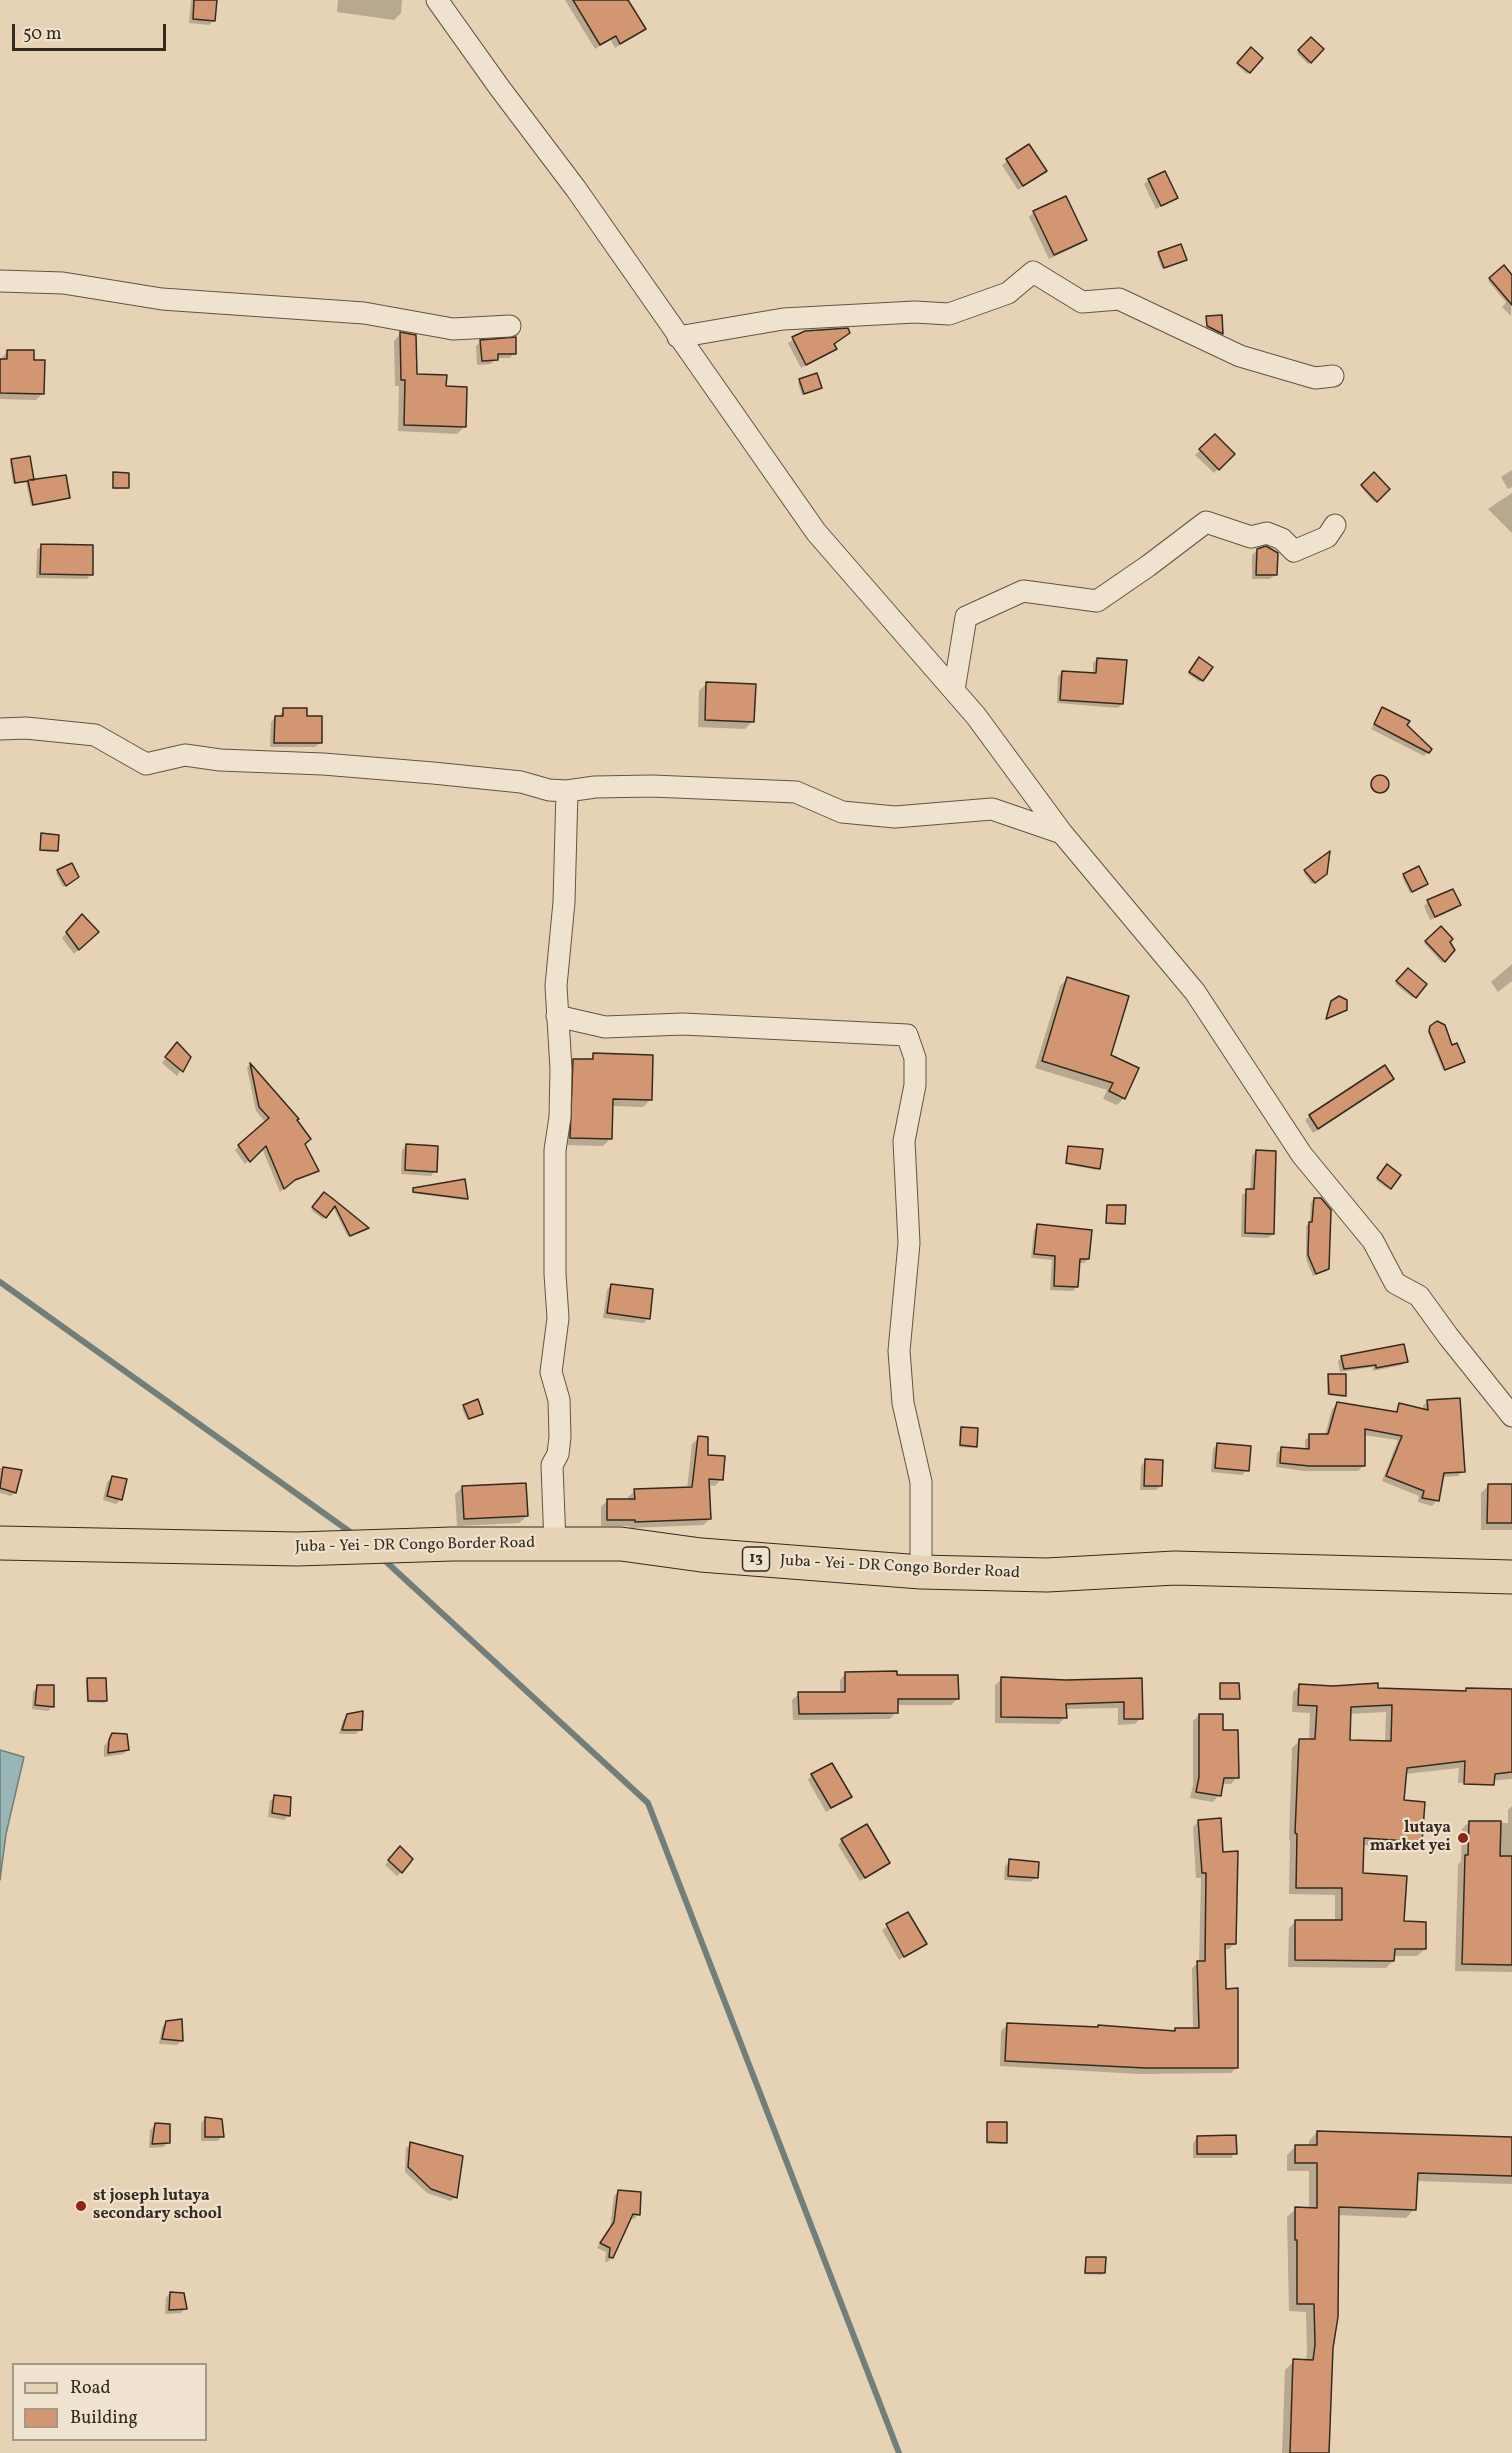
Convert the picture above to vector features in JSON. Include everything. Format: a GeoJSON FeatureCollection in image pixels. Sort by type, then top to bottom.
{"type":"FeatureCollection","features":[{"type":"Feature","properties":{"kind":"main road","name":"Juba - Yei - DR Congo Border Road"},"geometry":{"type":"LineString","coordinates":[[0,1543],[297,1549],[452,1544],[621,1544],[701,1555],[921,1572],[1047,1575],[1175,1568],[1512,1577]]}},
{"type":"Feature","properties":{"kind":"street"},"geometry":{"type":"LineString","coordinates":[[437,0],[576,189],[816,532],[976,716],[1062,832],[1195,992],[1302,1155],[1373,1240],[1395,1283],[1419,1296],[1512,1416]]}},
{"type":"Feature","properties":{"kind":"street"},"geometry":{"type":"LineString","coordinates":[[678,337],[783,318],[915,312],[949,314],[1008,292],[1033,273],[1082,302],[1119,300],[1240,356],[1315,378],[1333,376]]}},
{"type":"Feature","properties":{"kind":"street"},"geometry":{"type":"LineString","coordinates":[[0,281],[63,283],[162,299],[363,313],[453,329],[510,326]]}},
{"type":"Feature","properties":{"kind":"street"},"geometry":{"type":"LineString","coordinates":[[954,690],[966,618],[1023,591],[1097,601],[1206,522],[1251,537],[1267,533],[1282,539],[1294,551],[1327,537],[1335,525]]}},
{"type":"Feature","properties":{"kind":"street"},"geometry":{"type":"LineString","coordinates":[[0,729],[26,728],[95,735],[146,764],[185,755],[220,760],[323,764],[521,782],[549,790],[652,786],[796,792],[842,813],[895,817],[992,809],[1062,832]]}},
{"type":"Feature","properties":{"kind":"street"},"geometry":{"type":"LineString","coordinates":[[555,1544],[552,1465],[558,1454],[560,1400],[551,1372],[558,1318],[555,1274],[555,1150],[560,1117],[561,1069],[556,986],[564,902],[567,791]]}},
{"type":"Feature","properties":{"kind":"street"},"geometry":{"type":"LineString","coordinates":[[557,1016],[605,1027],[683,1023],[907,1035],[915,1058],[915,1085],[904,1141],[909,1243],[899,1351],[903,1403],[921,1482],[921,1572]]}},
{"type":"Feature","properties":{"kind":"water"},"geometry":{"type":"Polygon","coordinates":[[[0,1750],[24,1757],[6,1834],[0,1880],[0,1750]]]}},
{"type":"Feature","properties":{"kind":"building"},"geometry":{"type":"Polygon","coordinates":[[[194,0],[217,0],[215,21],[193,19],[194,0]]]}},
{"type":"Feature","properties":{"kind":"building"},"geometry":{"type":"Polygon","coordinates":[[[573,0],[628,0],[646,29],[620,44],[616,36],[600,45],[573,0]]]}},
{"type":"Feature","properties":{"kind":"building"},"geometry":{"type":"Polygon","coordinates":[[[1311,37],[1324,49],[1311,63],[1298,50],[1311,37]]]}},
{"type":"Feature","properties":{"kind":"building"},"geometry":{"type":"Polygon","coordinates":[[[1251,47],[1263,58],[1250,73],[1237,63],[1251,47]]]}},
{"type":"Feature","properties":{"kind":"building"},"geometry":{"type":"Polygon","coordinates":[[[1029,144],[1047,171],[1023,186],[1006,159],[1029,144]]]}},
{"type":"Feature","properties":{"kind":"building"},"geometry":{"type":"Polygon","coordinates":[[[1165,171],[1178,198],[1161,206],[1148,179],[1165,171]]]}},
{"type":"Feature","properties":{"kind":"building"},"geometry":{"type":"Polygon","coordinates":[[[1066,196],[1087,240],[1054,255],[1033,211],[1066,196]]]}},
{"type":"Feature","properties":{"kind":"building"},"geometry":{"type":"Polygon","coordinates":[[[1181,244],[1187,260],[1164,268],[1158,252],[1181,244]]]}},
{"type":"Feature","properties":{"kind":"building"},"geometry":{"type":"Polygon","coordinates":[[[1504,265],[1512,275],[1512,305],[1489,278],[1504,265]]]}},
{"type":"Feature","properties":{"kind":"building"},"geometry":{"type":"Polygon","coordinates":[[[1222,315],[1223,334],[1207,326],[1206,316],[1222,315]]]}},
{"type":"Feature","properties":{"kind":"building"},"geometry":{"type":"Polygon","coordinates":[[[848,328],[850,333],[834,344],[837,349],[806,365],[792,337],[805,331],[848,328]]]}},
{"type":"Feature","properties":{"kind":"building"},"geometry":{"type":"Polygon","coordinates":[[[400,332],[416,335],[417,374],[447,375],[446,386],[467,387],[466,427],[404,425],[405,380],[401,380],[400,332]]]}},
{"type":"Feature","properties":{"kind":"building"},"geometry":{"type":"Polygon","coordinates":[[[516,337],[516,354],[498,354],[498,360],[482,361],[480,340],[516,337]]]}},
{"type":"Feature","properties":{"kind":"building"},"geometry":{"type":"Polygon","coordinates":[[[7,350],[34,350],[34,360],[45,360],[44,394],[0,393],[0,359],[7,359],[7,350]]]}},
{"type":"Feature","properties":{"kind":"building"},"geometry":{"type":"Polygon","coordinates":[[[817,373],[822,388],[804,394],[799,379],[817,373]]]}},
{"type":"Feature","properties":{"kind":"building"},"geometry":{"type":"Polygon","coordinates":[[[1215,434],[1235,454],[1219,470],[1199,449],[1215,434]]]}},
{"type":"Feature","properties":{"kind":"building"},"geometry":{"type":"Polygon","coordinates":[[[30,456],[34,479],[66,475],[70,498],[33,505],[28,481],[15,483],[11,459],[30,456]]]}},
{"type":"Feature","properties":{"kind":"building"},"geometry":{"type":"Polygon","coordinates":[[[113,472],[129,473],[129,488],[113,488],[113,472]]]}},
{"type":"Feature","properties":{"kind":"building"},"geometry":{"type":"Polygon","coordinates":[[[1374,472],[1390,489],[1377,502],[1361,485],[1374,472]]]}},
{"type":"Feature","properties":{"kind":"building"},"geometry":{"type":"Polygon","coordinates":[[[41,544],[93,545],[93,575],[40,574],[41,544]]]}},
{"type":"Feature","properties":{"kind":"building"},"geometry":{"type":"Polygon","coordinates":[[[1266,546],[1278,553],[1277,575],[1256,575],[1257,549],[1266,546]]]}},
{"type":"Feature","properties":{"kind":"building"},"geometry":{"type":"Polygon","coordinates":[[[1199,657],[1213,667],[1203,681],[1189,672],[1199,657]]]}},
{"type":"Feature","properties":{"kind":"building"},"geometry":{"type":"Polygon","coordinates":[[[1097,658],[1127,660],[1123,704],[1060,700],[1062,671],[1096,673],[1097,658]]]}},
{"type":"Feature","properties":{"kind":"building"},"geometry":{"type":"Polygon","coordinates":[[[706,682],[756,684],[754,722],[705,720],[706,682]]]}},
{"type":"Feature","properties":{"kind":"building"},"geometry":{"type":"Polygon","coordinates":[[[1382,707],[1410,721],[1407,725],[1432,749],[1429,753],[1374,724],[1382,707]]]}},
{"type":"Feature","properties":{"kind":"building"},"geometry":{"type":"Polygon","coordinates":[[[283,708],[307,708],[307,716],[322,716],[322,743],[274,743],[275,716],[283,716],[283,708]]]}},
{"type":"Feature","properties":{"kind":"building"},"geometry":{"type":"Polygon","coordinates":[[[1380,775],[1386,778],[1389,784],[1386,790],[1380,793],[1374,790],[1371,784],[1374,778],[1380,775]]]}},
{"type":"Feature","properties":{"kind":"building"},"geometry":{"type":"Polygon","coordinates":[[[41,833],[59,835],[58,851],[40,850],[41,833]]]}},
{"type":"Feature","properties":{"kind":"building"},"geometry":{"type":"Polygon","coordinates":[[[1330,851],[1327,874],[1315,883],[1304,870],[1330,851]]]}},
{"type":"Feature","properties":{"kind":"building"},"geometry":{"type":"Polygon","coordinates":[[[72,863],[79,877],[66,886],[57,870],[72,863]]]}},
{"type":"Feature","properties":{"kind":"building"},"geometry":{"type":"Polygon","coordinates":[[[1419,866],[1428,884],[1412,892],[1403,874],[1419,866]]]}},
{"type":"Feature","properties":{"kind":"building"},"geometry":{"type":"Polygon","coordinates":[[[1453,889],[1461,905],[1435,917],[1427,900],[1453,889]]]}},
{"type":"Feature","properties":{"kind":"building"},"geometry":{"type":"Polygon","coordinates":[[[82,914],[99,932],[79,950],[66,932],[82,914]]]}},
{"type":"Feature","properties":{"kind":"building"},"geometry":{"type":"Polygon","coordinates":[[[1441,926],[1453,939],[1450,942],[1455,950],[1445,962],[1425,941],[1441,926]]]}},
{"type":"Feature","properties":{"kind":"building"},"geometry":{"type":"Polygon","coordinates":[[[1408,968],[1427,984],[1416,998],[1396,981],[1408,968]]]}},
{"type":"Feature","properties":{"kind":"building"},"geometry":{"type":"Polygon","coordinates":[[[1067,977],[1129,996],[1111,1055],[1139,1068],[1125,1099],[1109,1091],[1113,1083],[1042,1061],[1067,977]]]}},
{"type":"Feature","properties":{"kind":"building"},"geometry":{"type":"Polygon","coordinates":[[[1339,996],[1347,1000],[1347,1010],[1326,1019],[1331,1001],[1339,996]]]}},
{"type":"Feature","properties":{"kind":"building"},"geometry":{"type":"Polygon","coordinates":[[[1437,1021],[1445,1025],[1452,1045],[1457,1043],[1465,1062],[1445,1070],[1429,1031],[1430,1026],[1437,1021]]]}},
{"type":"Feature","properties":{"kind":"building"},"geometry":{"type":"Polygon","coordinates":[[[177,1042],[191,1057],[183,1072],[165,1057],[177,1042]]]}},
{"type":"Feature","properties":{"kind":"building"},"geometry":{"type":"Polygon","coordinates":[[[593,1053],[653,1055],[652,1100],[613,1099],[612,1139],[570,1138],[573,1059],[593,1059],[593,1053]]]}},
{"type":"Feature","properties":{"kind":"building"},"geometry":{"type":"Polygon","coordinates":[[[250,1063],[299,1119],[297,1120],[311,1139],[305,1144],[319,1171],[295,1180],[284,1189],[266,1146],[250,1162],[238,1145],[269,1118],[259,1107],[250,1063]]]}},
{"type":"Feature","properties":{"kind":"building"},"geometry":{"type":"Polygon","coordinates":[[[1385,1065],[1394,1079],[1318,1129],[1309,1115],[1385,1065]]]}},
{"type":"Feature","properties":{"kind":"building"},"geometry":{"type":"Polygon","coordinates":[[[406,1144],[438,1146],[437,1172],[405,1170],[406,1144]]]}},
{"type":"Feature","properties":{"kind":"building"},"geometry":{"type":"Polygon","coordinates":[[[1068,1146],[1103,1149],[1100,1169],[1066,1163],[1068,1146]]]}},
{"type":"Feature","properties":{"kind":"building"},"geometry":{"type":"Polygon","coordinates":[[[1256,1150],[1276,1151],[1274,1234],[1245,1233],[1246,1189],[1254,1189],[1256,1150]]]}},
{"type":"Feature","properties":{"kind":"building"},"geometry":{"type":"Polygon","coordinates":[[[1387,1164],[1401,1175],[1391,1189],[1377,1178],[1387,1164]]]}},
{"type":"Feature","properties":{"kind":"building"},"geometry":{"type":"Polygon","coordinates":[[[465,1179],[468,1199],[413,1192],[413,1188],[465,1179]]]}},
{"type":"Feature","properties":{"kind":"building"},"geometry":{"type":"Polygon","coordinates":[[[324,1192],[369,1228],[350,1236],[335,1206],[326,1218],[312,1207],[324,1192]]]}},
{"type":"Feature","properties":{"kind":"building"},"geometry":{"type":"Polygon","coordinates":[[[1314,1198],[1321,1198],[1331,1210],[1329,1269],[1316,1274],[1308,1255],[1309,1222],[1312,1222],[1314,1198]]]}},
{"type":"Feature","properties":{"kind":"building"},"geometry":{"type":"Polygon","coordinates":[[[1107,1205],[1126,1205],[1125,1224],[1106,1223],[1107,1205]]]}},
{"type":"Feature","properties":{"kind":"building"},"geometry":{"type":"Polygon","coordinates":[[[1037,1224],[1092,1230],[1089,1259],[1080,1259],[1078,1287],[1054,1286],[1055,1256],[1034,1254],[1037,1224]]]}},
{"type":"Feature","properties":{"kind":"building"},"geometry":{"type":"Polygon","coordinates":[[[611,1284],[653,1289],[650,1319],[607,1313],[611,1284]]]}},
{"type":"Feature","properties":{"kind":"building"},"geometry":{"type":"Polygon","coordinates":[[[1404,1344],[1408,1362],[1376,1368],[1376,1365],[1344,1369],[1341,1356],[1404,1344]]]}},
{"type":"Feature","properties":{"kind":"building"},"geometry":{"type":"Polygon","coordinates":[[[1328,1374],[1346,1374],[1346,1396],[1329,1394],[1328,1374]]]}},
{"type":"Feature","properties":{"kind":"building"},"geometry":{"type":"Polygon","coordinates":[[[1460,1398],[1465,1472],[1444,1473],[1439,1501],[1422,1498],[1424,1491],[1386,1476],[1402,1436],[1365,1429],[1365,1466],[1309,1466],[1280,1463],[1281,1447],[1309,1449],[1309,1434],[1328,1434],[1337,1402],[1397,1412],[1399,1403],[1428,1410],[1427,1400],[1460,1398]]]}},
{"type":"Feature","properties":{"kind":"building"},"geometry":{"type":"Polygon","coordinates":[[[478,1399],[483,1414],[469,1419],[463,1405],[478,1399]]]}},
{"type":"Feature","properties":{"kind":"building"},"geometry":{"type":"Polygon","coordinates":[[[961,1427],[978,1428],[977,1447],[960,1445],[961,1427]]]}},
{"type":"Feature","properties":{"kind":"building"},"geometry":{"type":"Polygon","coordinates":[[[698,1436],[708,1437],[708,1455],[725,1456],[723,1480],[709,1479],[711,1519],[635,1522],[635,1520],[607,1520],[607,1499],[635,1499],[634,1489],[692,1487],[698,1436]]]}},
{"type":"Feature","properties":{"kind":"building"},"geometry":{"type":"Polygon","coordinates":[[[1217,1443],[1251,1446],[1249,1471],[1215,1468],[1217,1443]]]}},
{"type":"Feature","properties":{"kind":"building"},"geometry":{"type":"Polygon","coordinates":[[[1145,1459],[1163,1460],[1162,1486],[1144,1486],[1145,1459]]]}},
{"type":"Feature","properties":{"kind":"building"},"geometry":{"type":"Polygon","coordinates":[[[3,1467],[22,1470],[16,1493],[0,1488],[3,1467]]]}},
{"type":"Feature","properties":{"kind":"building"},"geometry":{"type":"Polygon","coordinates":[[[112,1476],[127,1479],[122,1500],[107,1496],[112,1476]]]}},
{"type":"Feature","properties":{"kind":"building"},"geometry":{"type":"Polygon","coordinates":[[[526,1483],[528,1516],[464,1519],[462,1486],[526,1483]]]}},
{"type":"Feature","properties":{"kind":"building"},"geometry":{"type":"Polygon","coordinates":[[[1488,1484],[1512,1484],[1512,1523],[1487,1523],[1488,1484]]]}},
{"type":"Feature","properties":{"kind":"building"},"geometry":{"type":"Polygon","coordinates":[[[897,1671],[897,1675],[958,1675],[959,1699],[898,1699],[898,1713],[799,1714],[798,1692],[845,1692],[845,1672],[897,1671]]]}},
{"type":"Feature","properties":{"kind":"building"},"geometry":{"type":"Polygon","coordinates":[[[1001,1677],[1066,1680],[1142,1678],[1143,1719],[1124,1719],[1124,1702],[1066,1704],[1067,1718],[1001,1717],[1001,1677]]]}},
{"type":"Feature","properties":{"kind":"building"},"geometry":{"type":"Polygon","coordinates":[[[87,1678],[106,1678],[107,1701],[88,1701],[87,1678]]]}},
{"type":"Feature","properties":{"kind":"building"},"geometry":{"type":"Polygon","coordinates":[[[1220,1683],[1239,1683],[1240,1699],[1220,1699],[1220,1683]]]}},
{"type":"Feature","properties":{"kind":"building"},"geometry":{"type":"Polygon","coordinates":[[[1378,1683],[1378,1688],[1466,1691],[1466,1688],[1512,1689],[1512,1772],[1495,1774],[1494,1785],[1464,1784],[1465,1761],[1407,1768],[1404,1800],[1425,1802],[1422,1842],[1364,1838],[1363,1873],[1407,1876],[1404,1921],[1426,1922],[1426,1949],[1395,1949],[1394,1961],[1295,1960],[1295,1920],[1342,1920],[1342,1888],[1296,1888],[1297,1834],[1295,1833],[1299,1739],[1315,1739],[1317,1706],[1298,1705],[1299,1684],[1333,1686],[1378,1683]],[[1392,1705],[1351,1707],[1350,1740],[1391,1741],[1392,1705]]]}},
{"type":"Feature","properties":{"kind":"building"},"geometry":{"type":"Polygon","coordinates":[[[37,1685],[54,1685],[54,1707],[35,1705],[37,1685]]]}},
{"type":"Feature","properties":{"kind":"building"},"geometry":{"type":"Polygon","coordinates":[[[363,1711],[362,1730],[342,1730],[347,1714],[363,1711]]]}},
{"type":"Feature","properties":{"kind":"building"},"geometry":{"type":"Polygon","coordinates":[[[1199,1714],[1223,1714],[1223,1730],[1238,1730],[1239,1778],[1224,1778],[1221,1796],[1196,1792],[1199,1777],[1199,1714]]]}},
{"type":"Feature","properties":{"kind":"building"},"geometry":{"type":"Polygon","coordinates":[[[112,1733],[127,1734],[129,1750],[108,1753],[112,1733]]]}},
{"type":"Feature","properties":{"kind":"building"},"geometry":{"type":"Polygon","coordinates":[[[832,1763],[852,1797],[831,1808],[811,1774],[832,1763]]]}},
{"type":"Feature","properties":{"kind":"building"},"geometry":{"type":"Polygon","coordinates":[[[274,1795],[291,1797],[290,1816],[272,1813],[274,1795]]]}},
{"type":"Feature","properties":{"kind":"building"},"geometry":{"type":"Polygon","coordinates":[[[1221,1818],[1223,1852],[1238,1851],[1236,1944],[1225,1944],[1226,1989],[1238,1988],[1238,2068],[1145,2068],[1005,2061],[1007,2023],[1098,2027],[1098,2025],[1175,2031],[1175,2028],[1199,2028],[1197,1961],[1205,1961],[1206,1873],[1202,1873],[1198,1820],[1221,1818]]]}},
{"type":"Feature","properties":{"kind":"building"},"geometry":{"type":"Polygon","coordinates":[[[1469,1821],[1501,1821],[1500,1856],[1512,1856],[1512,1965],[1462,1964],[1465,1855],[1468,1855],[1469,1821]]]}},
{"type":"Feature","properties":{"kind":"building"},"geometry":{"type":"Polygon","coordinates":[[[867,1824],[890,1863],[865,1878],[841,1839],[867,1824]]]}},
{"type":"Feature","properties":{"kind":"building"},"geometry":{"type":"Polygon","coordinates":[[[400,1846],[413,1859],[402,1873],[388,1860],[400,1846]]]}},
{"type":"Feature","properties":{"kind":"building"},"geometry":{"type":"Polygon","coordinates":[[[1009,1859],[1039,1862],[1038,1878],[1008,1876],[1009,1859]]]}},
{"type":"Feature","properties":{"kind":"building"},"geometry":{"type":"Polygon","coordinates":[[[908,1912],[927,1944],[904,1957],[886,1924],[908,1912]]]}},
{"type":"Feature","properties":{"kind":"building"},"geometry":{"type":"Polygon","coordinates":[[[182,2019],[183,2041],[162,2039],[166,2021],[182,2019]]]}},
{"type":"Feature","properties":{"kind":"building"},"geometry":{"type":"Polygon","coordinates":[[[205,2117],[222,2119],[224,2137],[205,2137],[205,2117]]]}},
{"type":"Feature","properties":{"kind":"building"},"geometry":{"type":"Polygon","coordinates":[[[987,2122],[1007,2122],[1007,2143],[987,2142],[987,2122]]]}},
{"type":"Feature","properties":{"kind":"building"},"geometry":{"type":"Polygon","coordinates":[[[155,2123],[170,2124],[170,2143],[152,2144],[155,2123]]]}},
{"type":"Feature","properties":{"kind":"building"},"geometry":{"type":"Polygon","coordinates":[[[1317,2131],[1512,2137],[1512,2176],[1418,2173],[1416,2210],[1339,2207],[1338,2317],[1333,2348],[1329,2453],[1290,2453],[1293,2359],[1313,2360],[1315,2345],[1314,2304],[1297,2304],[1295,2207],[1317,2208],[1317,2163],[1295,2163],[1295,2145],[1317,2145],[1317,2131]]]}},
{"type":"Feature","properties":{"kind":"building"},"geometry":{"type":"Polygon","coordinates":[[[1236,2135],[1237,2154],[1197,2154],[1197,2136],[1236,2135]]]}},
{"type":"Feature","properties":{"kind":"building"},"geometry":{"type":"Polygon","coordinates":[[[410,2142],[463,2156],[457,2198],[431,2189],[408,2167],[410,2142]]]}},
{"type":"Feature","properties":{"kind":"building"},"geometry":{"type":"Polygon","coordinates":[[[618,2190],[641,2192],[640,2215],[633,2214],[613,2258],[609,2257],[610,2248],[600,2243],[614,2222],[618,2190]]]}},
{"type":"Feature","properties":{"kind":"building"},"geometry":{"type":"Polygon","coordinates":[[[1086,2257],[1106,2257],[1105,2273],[1085,2273],[1086,2257]]]}},
{"type":"Feature","properties":{"kind":"building"},"geometry":{"type":"Polygon","coordinates":[[[170,2292],[184,2293],[187,2309],[169,2310],[170,2292]]]}},
{"type":"Feature","properties":{"kind":"waterway"},"geometry":{"type":"LineString","coordinates":[[0,1282],[353,1534]]}},
{"type":"Feature","properties":{"kind":"waterway"},"geometry":{"type":"LineString","coordinates":[[382,1558],[648,1803],[899,2453]]}},
{"type":"Feature","properties":{"kind":"place","name":"lutaya market yei"},"geometry":{"type":"Point","coordinates":[1463,1838]}},
{"type":"Feature","properties":{"kind":"place","name":"st joseph lutaya secondary school"},"geometry":{"type":"Point","coordinates":[81,2206]}}]}
